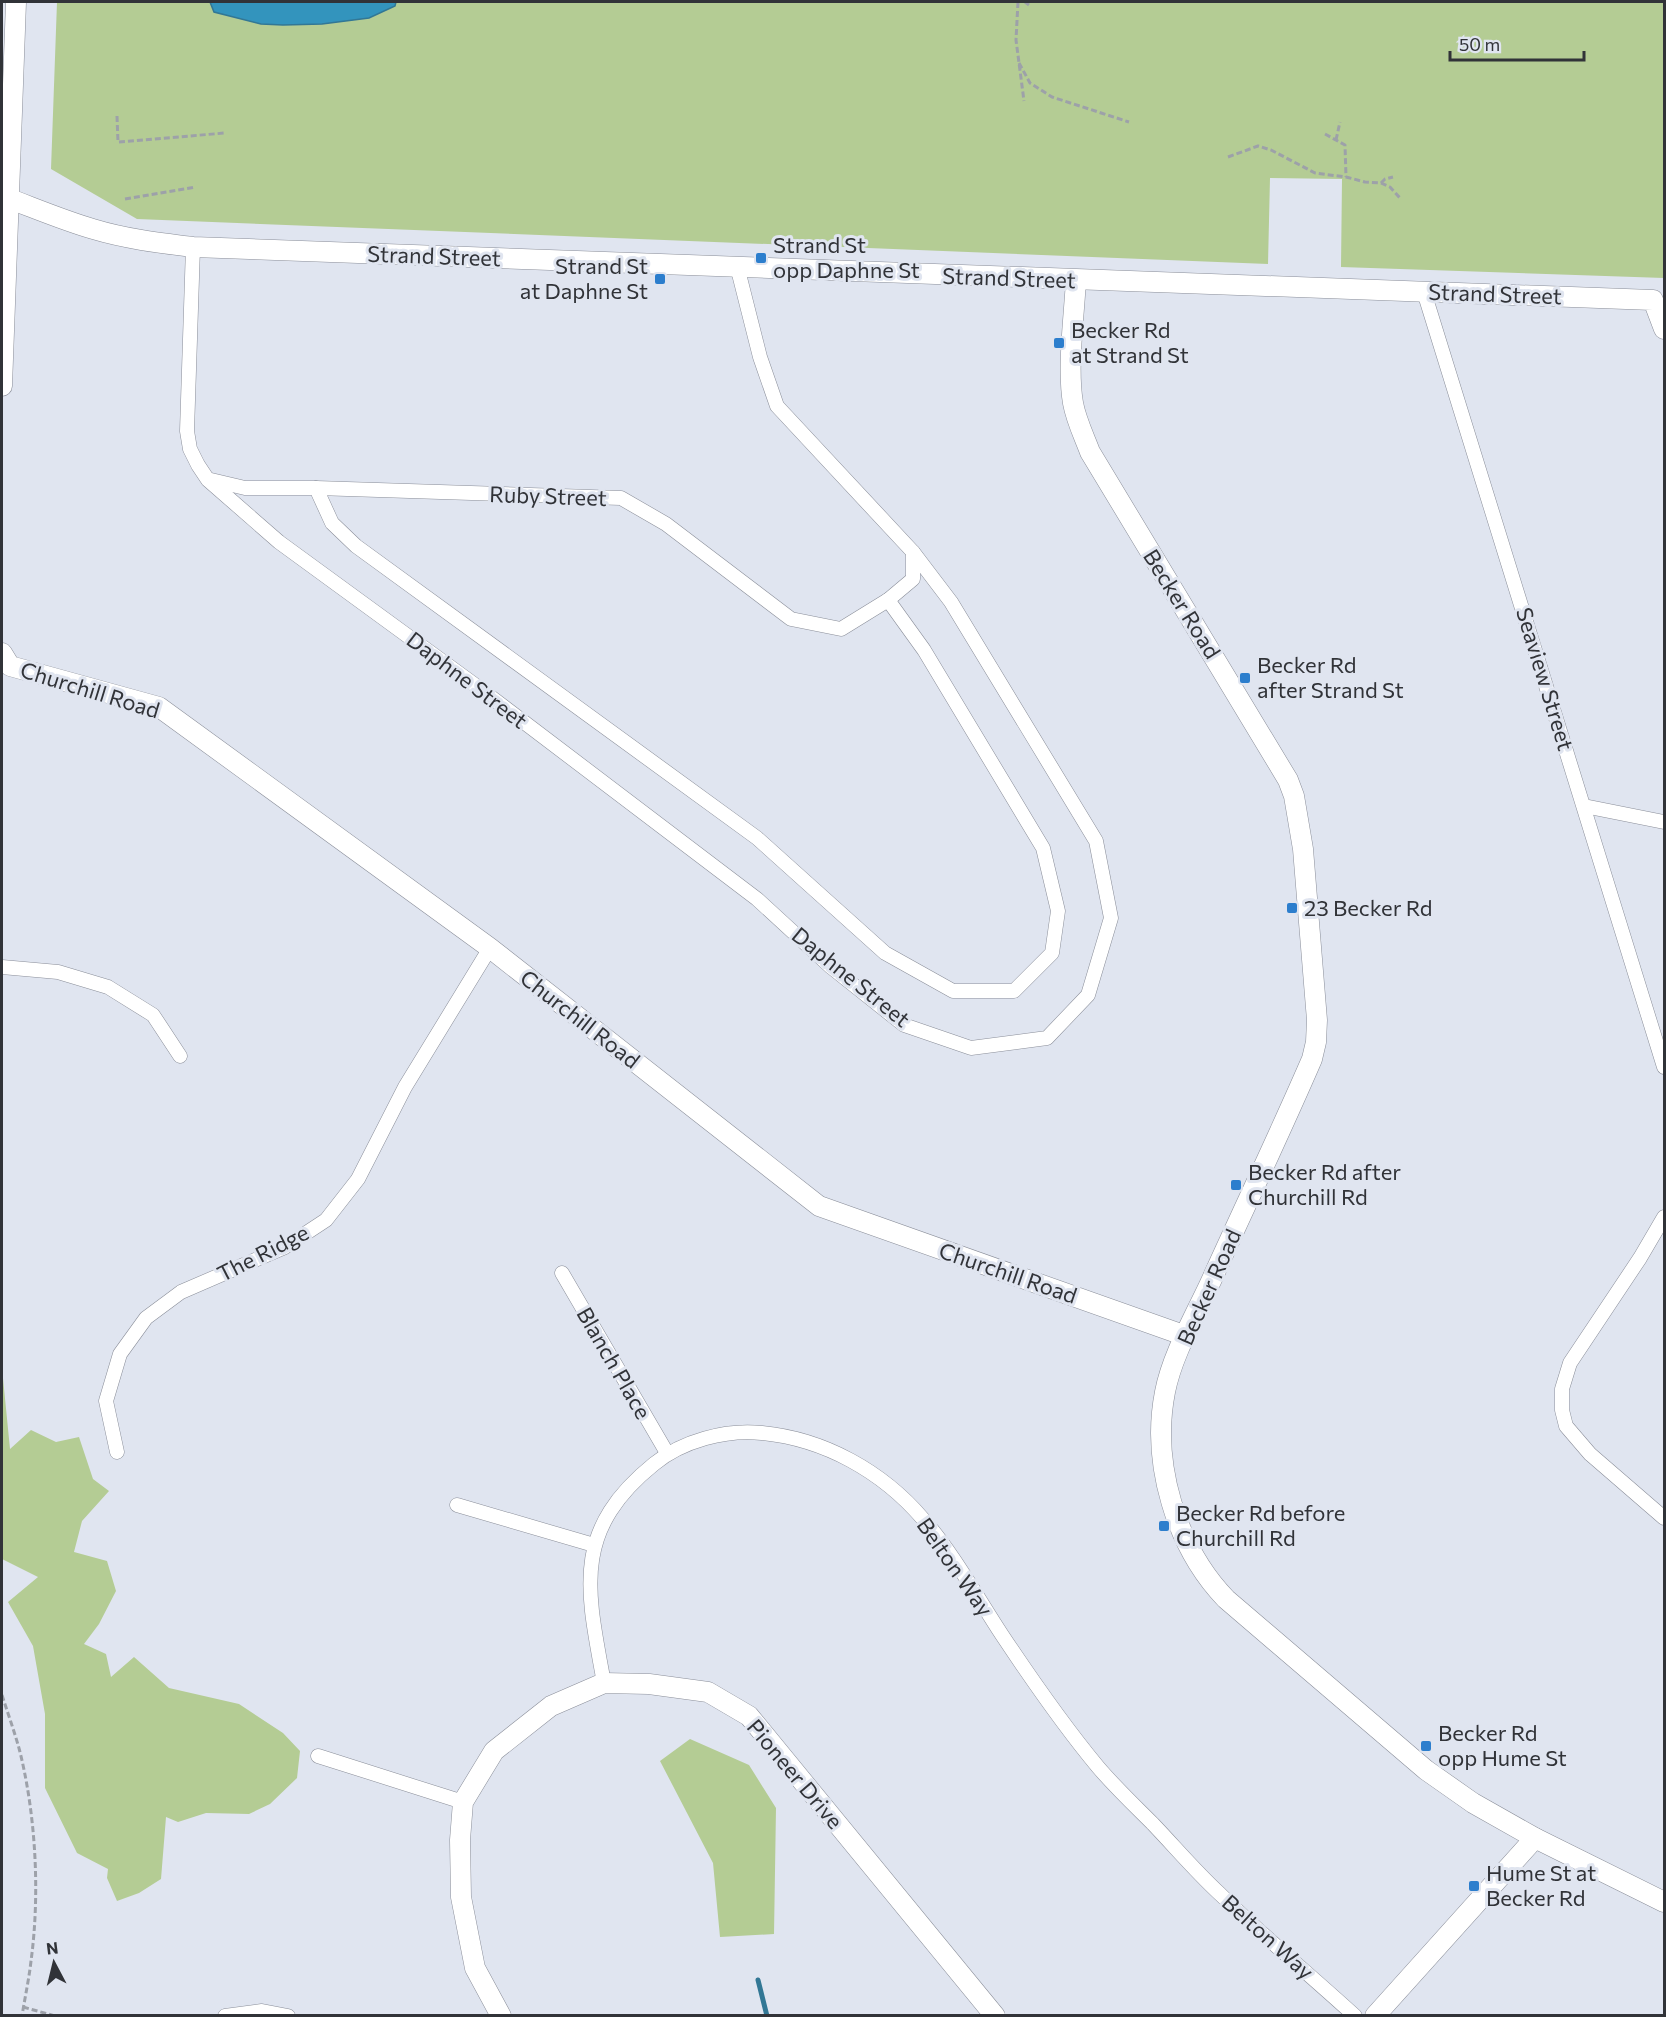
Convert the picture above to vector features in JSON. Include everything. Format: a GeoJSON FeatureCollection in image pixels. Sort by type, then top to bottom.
{"type":"FeatureCollection","features":[{"type":"Feature","properties":{"kind":"street"},"geometry":{"type":"LineString","coordinates":[[2,386],[5,197],[16,2]]}},
{"type":"Feature","properties":{"kind":"street","name":"Strand Street"},"geometry":{"type":"LineString","coordinates":[[5,197],[95,230],[142,241],[193,247],[1659,300]]}},
{"type":"Feature","properties":{"kind":"street","name":"Daphne Street"},"geometry":{"type":"LineString","coordinates":[[193,247],[186,431],[190,449],[208,480],[279,542],[478,688],[757,899],[831,967],[904,1025],[971,1048],[1047,1038],[1088,995],[1111,918],[1096,841],[951,602],[913,552],[777,406],[760,357],[737,266]]}},
{"type":"Feature","properties":{"kind":"street","name":"Becker Road"},"geometry":{"type":"LineString","coordinates":[[1076,280],[1071,384],[1073,405],[1079,425],[1090,452],[1288,780],[1294,796],[1303,849],[1317,1020],[1316,1042],[1303,1078],[1186,1336],[1165,1391],[1161,1423],[1162,1452],[1178,1519],[1195,1559],[1212,1584],[1226,1599],[1426,1770],[1473,1803],[1536,1838],[1665,1902]]}},
{"type":"Feature","properties":{"kind":"street","name":"Seaview Street"},"geometry":{"type":"LineString","coordinates":[[1424,292],[1665,1067]]}},
{"type":"Feature","properties":{"kind":"street"},"geometry":{"type":"LineString","coordinates":[[1659,300],[1665,329]]}},
{"type":"Feature","properties":{"kind":"street","name":"Ruby Street"},"geometry":{"type":"LineString","coordinates":[[208,480],[245,488],[315,488],[621,498],[666,524],[791,619],[841,629],[888,600],[913,579],[913,552]]}},
{"type":"Feature","properties":{"kind":"street","name":"Daphne Street"},"geometry":{"type":"LineString","coordinates":[[315,488],[333,523],[356,546],[757,838],[885,953],[953,991],[1014,991],[1052,953],[1058,911],[1043,848],[924,650],[888,600]]}},
{"type":"Feature","properties":{"kind":"street","name":"Churchill Road"},"geometry":{"type":"LineString","coordinates":[[2,653],[10,666],[159,707],[490,948],[819,1206],[1186,1336]]}},
{"type":"Feature","properties":{"kind":"street"},"geometry":{"type":"LineString","coordinates":[[1584,806],[1665,822]]}},
{"type":"Feature","properties":{"kind":"street","name":"The Ridge"},"geometry":{"type":"LineString","coordinates":[[117,1452],[106,1401],[120,1354],[146,1318],[182,1292],[285,1247],[326,1220],[358,1179],[405,1087],[490,948]]}},
{"type":"Feature","properties":{"kind":"street"},"geometry":{"type":"LineString","coordinates":[[2,967],[58,972],[108,987],[153,1015],[180,1056]]}},
{"type":"Feature","properties":{"kind":"street"},"geometry":{"type":"LineString","coordinates":[[1665,1217],[1570,1363],[1562,1389],[1562,1410],[1566,1426],[1590,1454],[1665,1518]]}},
{"type":"Feature","properties":{"kind":"street","name":"Blanch Place"},"geometry":{"type":"LineString","coordinates":[[562,1273],[667,1453]]}},
{"type":"Feature","properties":{"kind":"street","name":"Belton Way"},"geometry":{"type":"LineString","coordinates":[[604,1683],[589,1585],[594,1545],[611,1508],[634,1480],[667,1453],[705,1438],[746,1431],[787,1435],[839,1454],[883,1480],[924,1519],[1033,1683],[1099,1768],[1219,1893],[1355,2016]]}},
{"type":"Feature","properties":{"kind":"street"},"geometry":{"type":"LineString","coordinates":[[457,1505],[594,1545]]}},
{"type":"Feature","properties":{"kind":"street","name":"Pioneer Drive"},"geometry":{"type":"LineString","coordinates":[[501,2016],[475,1968],[461,1897],[460,1840],[463,1802],[494,1751],[551,1706],[604,1683],[649,1684],[708,1692],[749,1716],[995,2016]]}},
{"type":"Feature","properties":{"kind":"street"},"geometry":{"type":"LineString","coordinates":[[318,1756],[463,1802]]}},
{"type":"Feature","properties":{"kind":"street"},"geometry":{"type":"LineString","coordinates":[[1375,2016],[1536,1838]]}},
{"type":"Feature","properties":{"kind":"street"},"geometry":{"type":"LineString","coordinates":[[225,2016],[262,2011],[288,2016]]}},
{"type":"Feature","properties":{"kind":"path"},"geometry":{"type":"LineString","coordinates":[[1018,2],[1016,40],[1024,101]]}},
{"type":"Feature","properties":{"kind":"path"},"geometry":{"type":"LineString","coordinates":[[1025,2],[1029,5]]}},
{"type":"Feature","properties":{"kind":"path"},"geometry":{"type":"LineString","coordinates":[[1019,63],[1030,83],[1052,97],[1129,122]]}},
{"type":"Feature","properties":{"kind":"path"},"geometry":{"type":"LineString","coordinates":[[117,116],[118,142],[225,133]]}},
{"type":"Feature","properties":{"kind":"path"},"geometry":{"type":"LineString","coordinates":[[1336,140],[1340,122]]}},
{"type":"Feature","properties":{"kind":"path"},"geometry":{"type":"LineString","coordinates":[[1325,134],[1345,145],[1346,177]]}},
{"type":"Feature","properties":{"kind":"path"},"geometry":{"type":"LineString","coordinates":[[1228,157],[1258,146],[1271,150],[1315,173],[1381,183],[1390,187],[1400,198]]}},
{"type":"Feature","properties":{"kind":"path"},"geometry":{"type":"LineString","coordinates":[[1381,183],[1393,177]]}},
{"type":"Feature","properties":{"kind":"path"},"geometry":{"type":"LineString","coordinates":[[125,199],[196,188]]}},
{"type":"Feature","properties":{"kind":"path"},"geometry":{"type":"LineString","coordinates":[[2,1695],[20,1751],[33,1833],[35,1922],[32,1961],[22,2016]]}},
{"type":"Feature","properties":{"kind":"path"},"geometry":{"type":"LineString","coordinates":[[23,2007],[55,2016]]}},
{"type":"Feature","properties":{"kind":"green space"},"geometry":{"type":"Polygon","coordinates":[[[57,2],[1664,2],[1664,278],[1341,267],[1342,179],[1270,178],[1268,264],[137,219],[51,169],[57,2]]]}},
{"type":"Feature","properties":{"kind":"green space"},"geometry":{"type":"Polygon","coordinates":[[[2,1368],[10,1449],[31,1430],[56,1442],[79,1437],[93,1479],[109,1491],[82,1521],[74,1552],[107,1561],[116,1591],[99,1624],[84,1644],[106,1654],[111,1677],[134,1657],[169,1688],[239,1704],[283,1733],[300,1751],[297,1778],[270,1804],[249,1814],[206,1813],[178,1822],[166,1817],[161,1879],[139,1893],[117,1901],[107,1878],[108,1869],[77,1853],[45,1788],[45,1714],[33,1646],[8,1602],[38,1577],[2,1559],[2,1368]]]}},
{"type":"Feature","properties":{"kind":"green space"},"geometry":{"type":"Polygon","coordinates":[[[690,1739],[749,1765],[776,1808],[774,1934],[720,1937],[713,1863],[660,1761],[690,1739]]]}},
{"type":"Feature","properties":{"kind":"water"},"geometry":{"type":"Polygon","coordinates":[[[210,2],[396,2],[395,6],[369,18],[322,24],[283,25],[261,24],[214,12],[210,2]]]}},
{"type":"Feature","properties":{"kind":"waterway"},"geometry":{"type":"LineString","coordinates":[[758,1980],[767,2016]]}},
{"type":"Feature","properties":{"kind":"place","name":"Strand St opp Daphne St"},"geometry":{"type":"Point","coordinates":[761,258]}},
{"type":"Feature","properties":{"kind":"place","name":"Strand St at Daphne St"},"geometry":{"type":"Point","coordinates":[660,279]}},
{"type":"Feature","properties":{"kind":"place","name":"Becker Rd at Strand St"},"geometry":{"type":"Point","coordinates":[1059,343]}},
{"type":"Feature","properties":{"kind":"place","name":"Becker Rd after Strand St"},"geometry":{"type":"Point","coordinates":[1245,678]}},
{"type":"Feature","properties":{"kind":"place","name":"23 Becker Rd"},"geometry":{"type":"Point","coordinates":[1292,908]}},
{"type":"Feature","properties":{"kind":"place","name":"Becker Rd after Churchill Rd"},"geometry":{"type":"Point","coordinates":[1236,1185]}},
{"type":"Feature","properties":{"kind":"place","name":"Becker Rd before Churchill Rd"},"geometry":{"type":"Point","coordinates":[1164,1526]}},
{"type":"Feature","properties":{"kind":"place","name":"Becker Rd opp Hume St"},"geometry":{"type":"Point","coordinates":[1426,1746]}},
{"type":"Feature","properties":{"kind":"place","name":"Hume St at Becker Rd"},"geometry":{"type":"Point","coordinates":[1474,1886]}}]}
